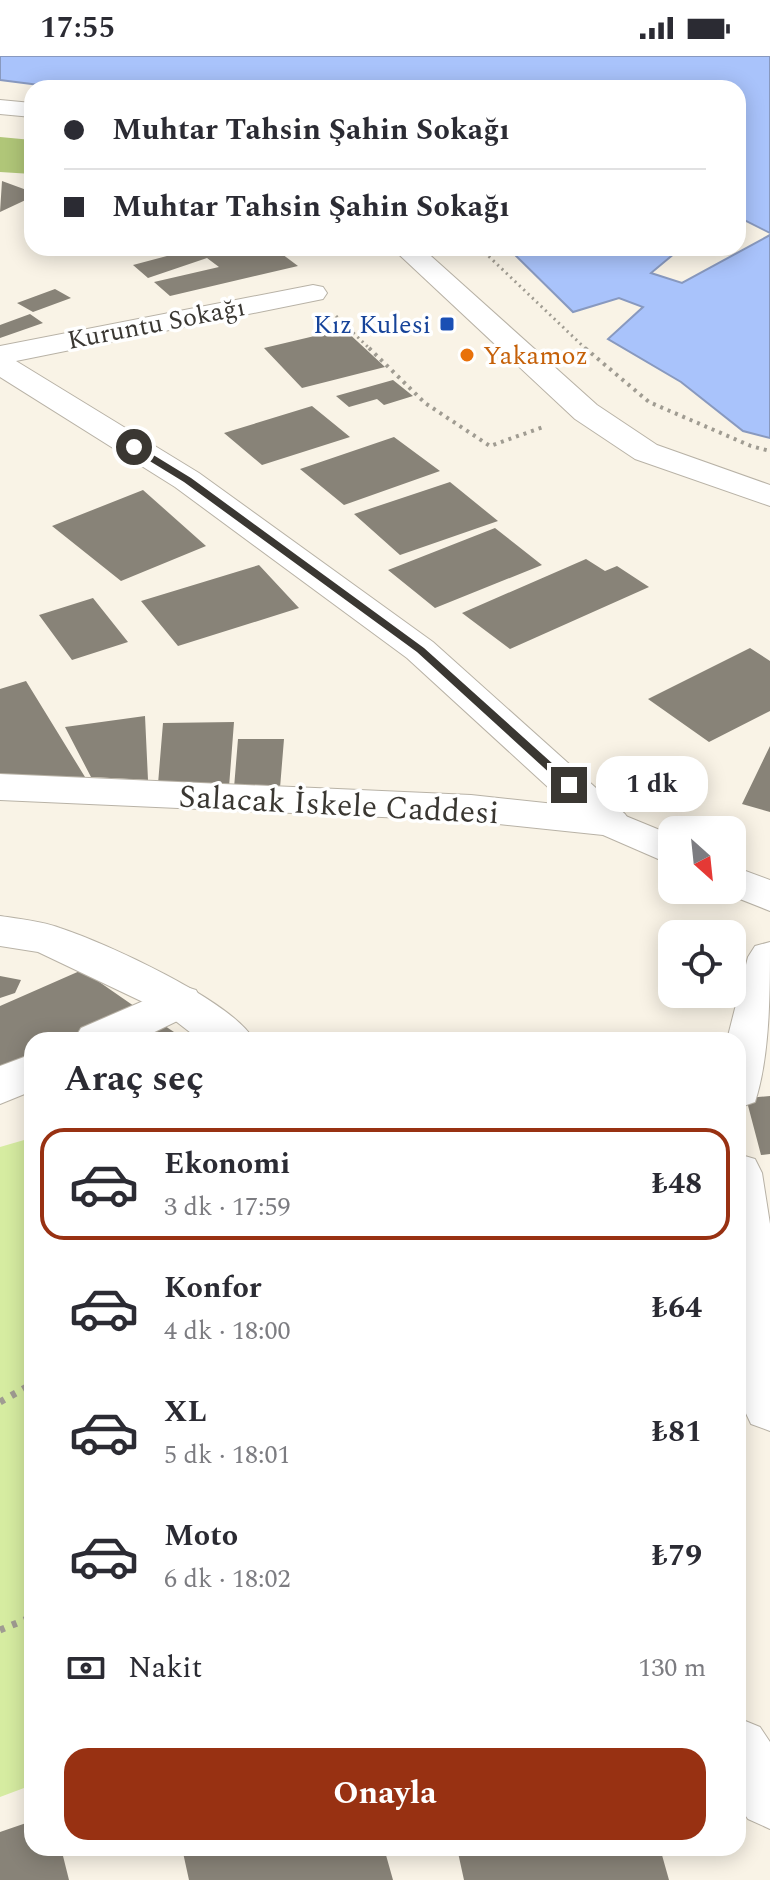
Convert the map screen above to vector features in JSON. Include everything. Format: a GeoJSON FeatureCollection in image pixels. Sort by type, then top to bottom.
{"type":"FeatureCollection","features":[{"type":"Feature","properties":{"kind":"street"},"geometry":{"type":"LineString","coordinates":[[0,107],[24,109]]}},
{"type":"Feature","properties":{"kind":"street"},"geometry":{"type":"LineString","coordinates":[[0,126],[24,129]]}},
{"type":"Feature","properties":{"kind":"street"},"geometry":{"type":"LineString","coordinates":[[415,256],[586,412],[646,452],[770,496]]}},
{"type":"Feature","properties":{"kind":"street"},"geometry":{"type":"LineString","coordinates":[[452,256],[550,348],[622,406],[648,418]]}},
{"type":"Feature","properties":{"kind":"street","name":"Kuruntu Sokağı"},"geometry":{"type":"LineString","coordinates":[[0,355],[313,293]]}},
{"type":"Feature","properties":{"kind":"street"},"geometry":{"type":"LineString","coordinates":[[0,364],[187,480],[420,650],[611,823]]}},
{"type":"Feature","properties":{"kind":"street"},"geometry":{"type":"LineString","coordinates":[[686,437],[752,451]]}},
{"type":"Feature","properties":{"kind":"street","name":"Salacak İskele Caddesi"},"geometry":{"type":"LineString","coordinates":[[0,787],[471,808],[611,823],[658,845]]}},
{"type":"Feature","properties":{"kind":"street"},"geometry":{"type":"LineString","coordinates":[[746,886],[770,897]]}},
{"type":"Feature","properties":{"kind":"street"},"geometry":{"type":"LineString","coordinates":[[0,931],[47,939],[180,1001],[221,1032]]}},
{"type":"Feature","properties":{"kind":"street"},"geometry":{"type":"LineString","coordinates":[[746,1057],[770,957]]}},
{"type":"Feature","properties":{"kind":"street"},"geometry":{"type":"LineString","coordinates":[[114,1032],[180,1001]]}},
{"type":"Feature","properties":{"kind":"street"},"geometry":{"type":"LineString","coordinates":[[0,1086],[24,1075]]}},
{"type":"Feature","properties":{"kind":"street"},"geometry":{"type":"LineString","coordinates":[[746,1232],[770,1407]]}},
{"type":"Feature","properties":{"kind":"street"},"geometry":{"type":"LineString","coordinates":[[746,1761],[770,1797]]}},
{"type":"Feature","properties":{"kind":"path"},"geometry":{"type":"LineString","coordinates":[[488,256],[569,335],[649,402],[751,446],[752,451]]}},
{"type":"Feature","properties":{"kind":"path"},"geometry":{"type":"LineString","coordinates":[[313,293],[425,403],[490,446],[586,412]]}},
{"type":"Feature","properties":{"kind":"path"},"geometry":{"type":"LineString","coordinates":[[0,1402],[24,1388]]}},
{"type":"Feature","properties":{"kind":"path"},"geometry":{"type":"LineString","coordinates":[[0,1630],[24,1620]]}},
{"type":"Feature","properties":{"kind":"green space"},"geometry":{"type":"Polygon","coordinates":[[[0,137],[24,139],[24,174],[0,172],[0,137]]]}},
{"type":"Feature","properties":{"kind":"green space"},"geometry":{"type":"Polygon","coordinates":[[[24,1140],[24,1788],[0,1797],[0,1147],[24,1140]]]}},
{"type":"Feature","properties":{"kind":"water"},"geometry":{"type":"Polygon","coordinates":[[[0,56],[770,56],[770,233],[746,221],[746,80],[24,80],[24,83],[0,80],[0,56]]]}},
{"type":"Feature","properties":{"kind":"water"},"geometry":{"type":"Polygon","coordinates":[[[770,235],[770,438],[743,431],[681,382],[608,339],[643,307],[619,298],[573,312],[516,256],[671,256],[651,273],[682,283],[732,256],[746,256],[746,248],[770,235]]]}},
{"type":"Feature","properties":{"kind":"building"},"geometry":{"type":"Polygon","coordinates":[[[2,181],[24,189],[24,201],[0,212],[2,181]]]}},
{"type":"Feature","properties":{"kind":"building"},"geometry":{"type":"Polygon","coordinates":[[[167,256],[285,256],[298,266],[170,296],[154,282],[219,267],[207,258],[148,278],[133,265],[167,256]]]}},
{"type":"Feature","properties":{"kind":"building"},"geometry":{"type":"Polygon","coordinates":[[[55,289],[71,298],[33,312],[17,303],[55,289]]]}},
{"type":"Feature","properties":{"kind":"building"},"geometry":{"type":"Polygon","coordinates":[[[30,314],[43,323],[0,338],[0,325],[30,314]]]}},
{"type":"Feature","properties":{"kind":"building"},"geometry":{"type":"Polygon","coordinates":[[[344,329],[385,367],[302,388],[264,348],[344,329]]]}},
{"type":"Feature","properties":{"kind":"building"},"geometry":{"type":"Polygon","coordinates":[[[393,380],[413,396],[384,405],[377,399],[349,407],[336,396],[393,380]]]}},
{"type":"Feature","properties":{"kind":"building"},"geometry":{"type":"Polygon","coordinates":[[[312,406],[350,437],[262,465],[224,433],[312,406]]]}},
{"type":"Feature","properties":{"kind":"building"},"geometry":{"type":"Polygon","coordinates":[[[394,437],[440,471],[344,505],[300,469],[394,437]]]}},
{"type":"Feature","properties":{"kind":"building"},"geometry":{"type":"Polygon","coordinates":[[[450,482],[498,521],[400,555],[354,514],[450,482]]]}},
{"type":"Feature","properties":{"kind":"building"},"geometry":{"type":"Polygon","coordinates":[[[143,490],[206,546],[121,581],[52,526],[143,490]]]}},
{"type":"Feature","properties":{"kind":"building"},"geometry":{"type":"Polygon","coordinates":[[[495,528],[542,565],[435,608],[388,570],[495,528]]]}},
{"type":"Feature","properties":{"kind":"building"},"geometry":{"type":"Polygon","coordinates":[[[586,559],[605,571],[617,566],[649,587],[510,649],[462,613],[586,559]]]}},
{"type":"Feature","properties":{"kind":"building"},"geometry":{"type":"Polygon","coordinates":[[[259,565],[299,608],[178,646],[141,601],[259,565]]]}},
{"type":"Feature","properties":{"kind":"building"},"geometry":{"type":"Polygon","coordinates":[[[93,598],[128,642],[72,660],[39,615],[93,598]]]}},
{"type":"Feature","properties":{"kind":"building"},"geometry":{"type":"Polygon","coordinates":[[[750,648],[770,661],[770,711],[709,742],[648,699],[750,648]]]}},
{"type":"Feature","properties":{"kind":"building"},"geometry":{"type":"Polygon","coordinates":[[[26,681],[85,777],[0,776],[0,689],[26,681]]]}},
{"type":"Feature","properties":{"kind":"building"},"geometry":{"type":"Polygon","coordinates":[[[145,716],[148,780],[91,777],[65,727],[145,716]]]}},
{"type":"Feature","properties":{"kind":"building"},"geometry":{"type":"Polygon","coordinates":[[[234,722],[229,787],[158,784],[163,723],[234,722]]]}},
{"type":"Feature","properties":{"kind":"building"},"geometry":{"type":"Polygon","coordinates":[[[238,739],[284,739],[280,788],[234,788],[238,739]]]}},
{"type":"Feature","properties":{"kind":"building"},"geometry":{"type":"Polygon","coordinates":[[[770,746],[770,812],[742,804],[770,746]]]}},
{"type":"Feature","properties":{"kind":"building"},"geometry":{"type":"Polygon","coordinates":[[[82,970],[144,1013],[102,1032],[24,1032],[24,1068],[0,1079],[0,1006],[82,970]]]}},
{"type":"Feature","properties":{"kind":"building"},"geometry":{"type":"Polygon","coordinates":[[[0,976],[21,980],[15,993],[0,998],[0,976]]]}},
{"type":"Feature","properties":{"kind":"building"},"geometry":{"type":"Polygon","coordinates":[[[156,1020],[174,1032],[134,1032],[156,1020]]]}},
{"type":"Feature","properties":{"kind":"building"},"geometry":{"type":"Polygon","coordinates":[[[770,1096],[770,1154],[761,1155],[746,1098],[770,1096]]]}},
{"type":"Feature","properties":{"kind":"building"},"geometry":{"type":"Polygon","coordinates":[[[24,1824],[24,1856],[63,1856],[69,1880],[0,1880],[0,1832],[24,1824]]]}},
{"type":"Feature","properties":{"kind":"building"},"geometry":{"type":"Polygon","coordinates":[[[184,1856],[386,1856],[393,1880],[189,1880],[184,1856]]]}},
{"type":"Feature","properties":{"kind":"building"},"geometry":{"type":"Polygon","coordinates":[[[459,1856],[662,1856],[669,1880],[464,1880],[459,1856]]]}},
{"type":"Feature","properties":{"kind":"place","name":"Kız Kulesi"},"geometry":{"type":"Point","coordinates":[447,324]}},
{"type":"Feature","properties":{"kind":"place","name":"Yakamoz"},"geometry":{"type":"Point","coordinates":[467,355]}},
{"type":"Feature","properties":{"kind":"route"},"geometry":{"type":"LineString","coordinates":[[134,447],[187,480],[420,650],[569,785]]}}]}
